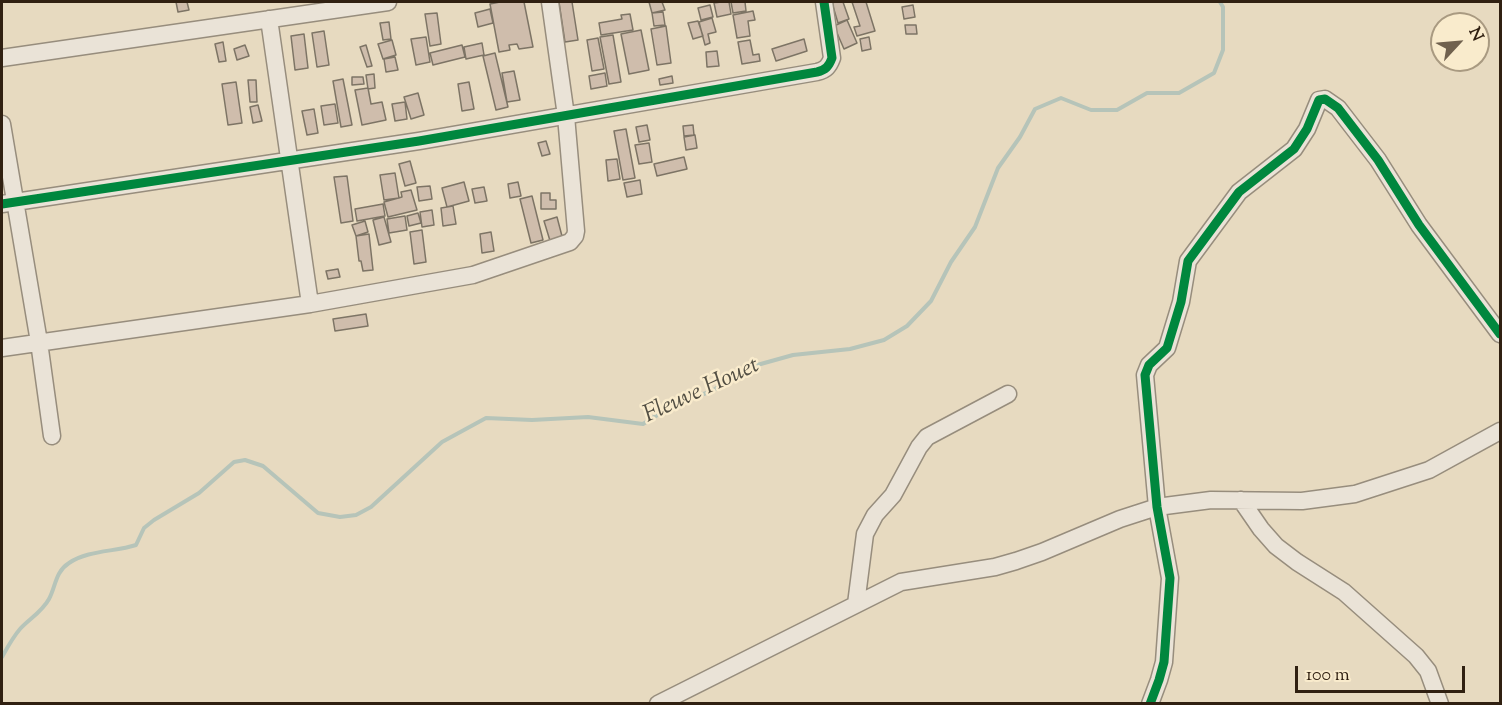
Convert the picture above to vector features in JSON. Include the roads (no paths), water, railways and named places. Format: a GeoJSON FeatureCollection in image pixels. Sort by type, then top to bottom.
{"type":"FeatureCollection","features":[{"type":"Feature","properties":{"kind":"street"},"geometry":{"type":"LineString","coordinates":[[2,58],[387,2]]}},
{"type":"Feature","properties":{"kind":"street"},"geometry":{"type":"LineString","coordinates":[[2,348],[310,304],[473,275],[573,240],[576,231],[566,116],[550,2]]}},
{"type":"Feature","properties":{"kind":"street"},"geometry":{"type":"LineString","coordinates":[[8,203],[419,141],[824,70],[832,58],[824,2]]}},
{"type":"Feature","properties":{"kind":"street"},"geometry":{"type":"LineString","coordinates":[[269,19],[310,304]]}},
{"type":"Feature","properties":{"kind":"street"},"geometry":{"type":"LineString","coordinates":[[1150,704],[1164,662],[1170,578],[1157,507],[1145,375],[1149,365],[1167,348],[1181,302],[1188,261],[1239,192],[1293,149],[1307,129],[1319,100],[1325,99],[1345,116],[1378,160],[1419,225],[1500,334]]}},
{"type":"Feature","properties":{"kind":"street"},"geometry":{"type":"LineString","coordinates":[[2,124],[8,203],[39,342],[52,436]]}},
{"type":"Feature","properties":{"kind":"street"},"geometry":{"type":"LineString","coordinates":[[856,604],[865,534],[875,515],[901,482],[919,447],[935,431],[1008,394]]}},
{"type":"Feature","properties":{"kind":"street"},"geometry":{"type":"LineString","coordinates":[[658,704],[901,582],[1016,561],[1120,519],[1157,507],[1210,500],[1302,501],[1379,488],[1429,470],[1500,431]]}},
{"type":"Feature","properties":{"kind":"street"},"geometry":{"type":"LineString","coordinates":[[1241,500],[1276,546],[1344,592],[1416,656],[1428,671],[1440,704]]}},
{"type":"Feature","properties":{"kind":"waterway","name":"Fleuve Houet"},"geometry":{"type":"LineString","coordinates":[[2,657],[20,629],[46,604],[58,575],[64,567],[76,559],[93,553],[136,545],[144,528],[199,493],[234,462],[245,460],[263,466],[318,513],[340,517],[356,515],[371,507],[442,442],[486,418],[532,420],[588,417],[643,424],[675,404],[712,391],[750,367],[793,355],[850,349],[884,340],[907,326],[931,301],[951,262],[975,227],[998,168],[1020,137],[1035,109],[1061,98],[1091,110],[1117,110],[1147,93],[1179,93],[1214,73],[1223,50],[1223,7],[1220,2]]}}]}
